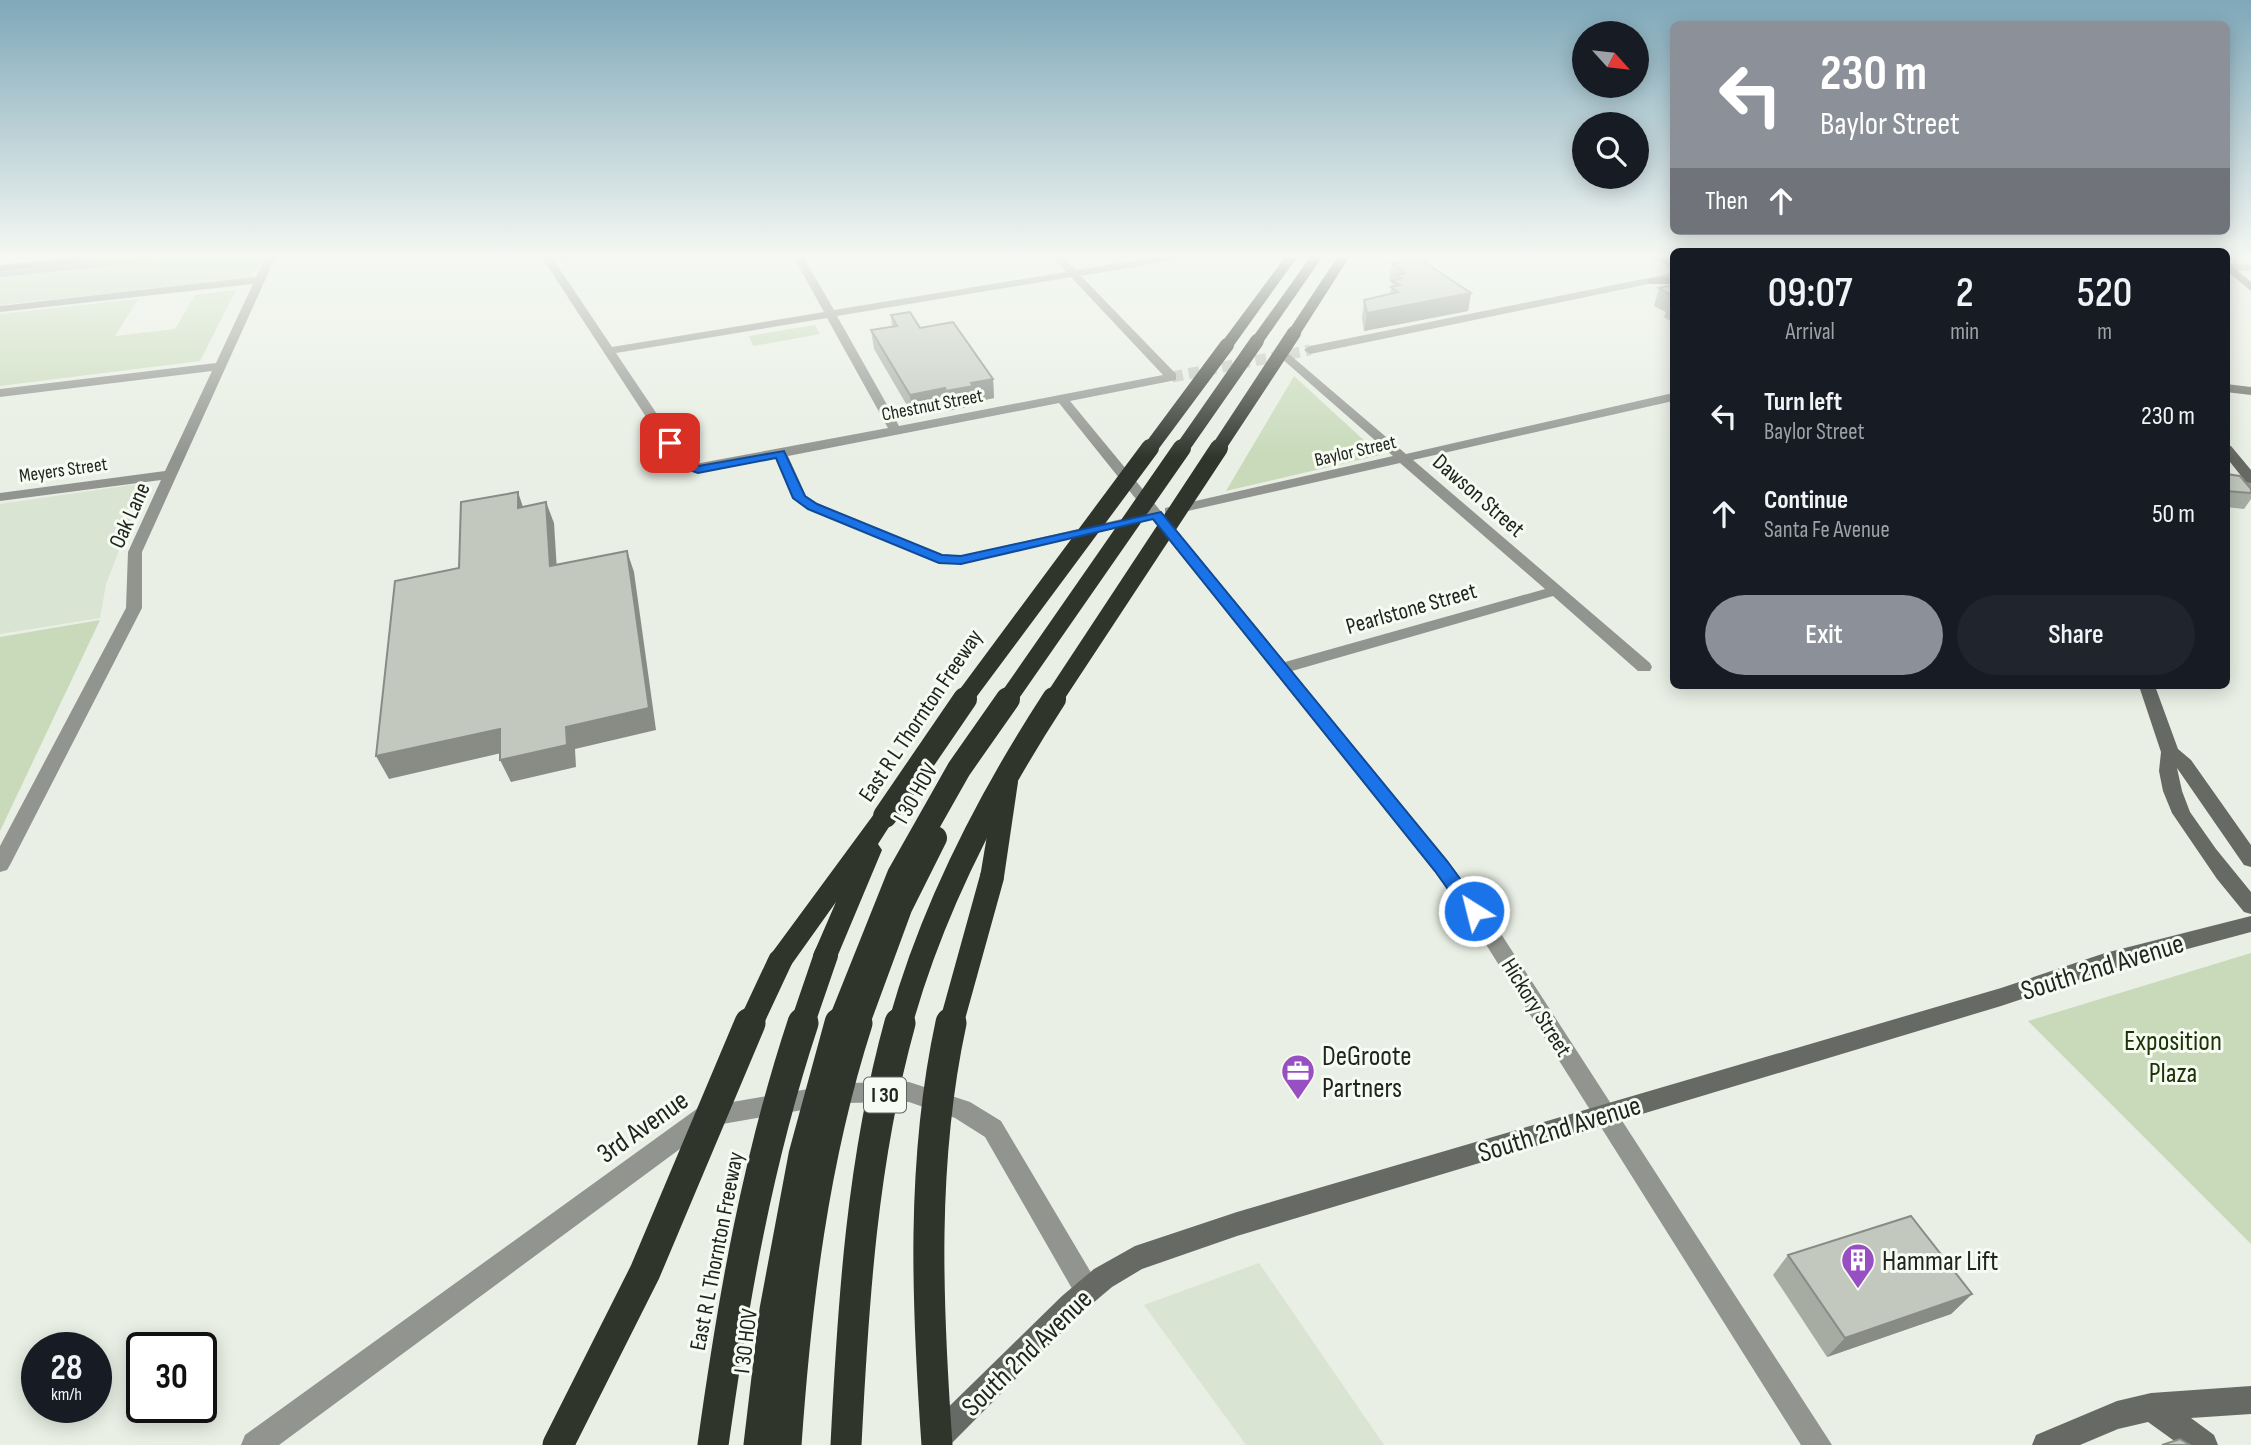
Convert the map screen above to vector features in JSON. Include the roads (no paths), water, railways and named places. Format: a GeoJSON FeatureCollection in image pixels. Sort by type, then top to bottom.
{"type":"FeatureCollection","features":[{"type":"Feature","properties":{"kind":"highway","name":"East R L Thornton Freeway"},"geometry":{"type":"LineString","coordinates":[[713,1445],[733,1303],[759,1175],[789,1059],[826,955],[885,816],[951,717],[1243,323]]}},
{"type":"Feature","properties":{"kind":"highway","name":"I 30 HOV"},"geometry":{"type":"LineString","coordinates":[[759,1445],[775,1310],[804,1155],[834,1041],[875,929],[917,842],[966,758],[1270,345],[1281,323]]}},
{"type":"Feature","properties":{"kind":"highway","name":"I 30 HOV"},"geometry":{"type":"LineString","coordinates":[[786,1445],[796,1324],[823,1161],[847,1055],[897,918],[933,841],[991,742],[1283,323]]}},
{"type":"Feature","properties":{"kind":"highway","name":"I 30"},"geometry":{"type":"LineString","coordinates":[[846,1445],[850,1343],[868,1177],[900,1023],[933,928],[969,843],[1009,768],[1300,323]]}},
{"type":"Feature","properties":{"kind":"highway"},"geometry":{"type":"LineString","coordinates":[[937,1445],[928,1328],[930,1177],[950,1029],[969,948],[992,877],[1009,768]]}},
{"type":"Feature","properties":{"kind":"highway"},"geometry":{"type":"LineString","coordinates":[[558,1445],[645,1272],[759,1003],[780,961],[885,816]]}},
{"type":"Feature","properties":{"kind":"main road"},"geometry":{"type":"LineString","coordinates":[[2230,388],[2251,391]]}},
{"type":"Feature","properties":{"kind":"main road"},"geometry":{"type":"LineString","coordinates":[[2230,454],[2251,479]]}},
{"type":"Feature","properties":{"kind":"main road"},"geometry":{"type":"LineString","coordinates":[[2148,689],[2171,752],[2185,764],[2251,860]]}},
{"type":"Feature","properties":{"kind":"main road"},"geometry":{"type":"LineString","coordinates":[[2171,752],[2167,774],[2183,816],[2251,906]]}},
{"type":"Feature","properties":{"kind":"main road","name":"South 2nd Avenue"},"geometry":{"type":"LineString","coordinates":[[930,1445],[1087,1290],[1135,1259],[1237,1224],[2001,997],[2105,962],[2251,923]]}},
{"type":"Feature","properties":{"kind":"main road"},"geometry":{"type":"LineString","coordinates":[[2046,1445],[2117,1415],[2151,1407],[2251,1401]]}},
{"type":"Feature","properties":{"kind":"main road"},"geometry":{"type":"LineString","coordinates":[[2151,1407],[2204,1445]]}},
{"type":"Feature","properties":{"kind":"street","name":"Oak Lane"},"geometry":{"type":"LineString","coordinates":[[0,865],[134,608],[135,591],[131,577],[135,552],[240,323]]}},
{"type":"Feature","properties":{"kind":"street"},"geometry":{"type":"LineString","coordinates":[[591,323],[610,351],[780,323]]}},
{"type":"Feature","properties":{"kind":"street"},"geometry":{"type":"LineString","coordinates":[[837,323],[895,430]]}},
{"type":"Feature","properties":{"kind":"street","name":"Chestnut Street"},"geometry":{"type":"LineString","coordinates":[[610,351],[670,443],[690,467],[698,469],[1172,377],[1121,323]]}},
{"type":"Feature","properties":{"kind":"street"},"geometry":{"type":"LineString","coordinates":[[1310,350],[1441,323]]}},
{"type":"Feature","properties":{"kind":"street","name":"Dawson Street"},"geometry":{"type":"LineString","coordinates":[[1270,345],[1644,667]]}},
{"type":"Feature","properties":{"kind":"street"},"geometry":{"type":"LineString","coordinates":[[0,393],[220,366]]}},
{"type":"Feature","properties":{"kind":"street","name":"Baylor Street"},"geometry":{"type":"LineString","coordinates":[[780,453],[800,498],[812,506],[939,558],[961,560],[1670,398]]}},
{"type":"Feature","properties":{"kind":"street","name":"Hickory Street"},"geometry":{"type":"LineString","coordinates":[[1062,399],[1441,866],[1487,929],[1818,1445]]}},
{"type":"Feature","properties":{"kind":"street","name":"Meyers Street"},"geometry":{"type":"LineString","coordinates":[[0,498],[173,474]]}},
{"type":"Feature","properties":{"kind":"street"},"geometry":{"type":"LineString","coordinates":[[2230,482],[2251,485]]}},
{"type":"Feature","properties":{"kind":"street","name":"Pearlstone Street"},"geometry":{"type":"LineString","coordinates":[[1280,669],[1555,591]]}},
{"type":"Feature","properties":{"kind":"street","name":"3rd Avenue"},"geometry":{"type":"LineString","coordinates":[[255,1445],[706,1116],[843,1093],[909,1092],[962,1110],[993,1129],[1087,1290]]}},
{"type":"Feature","properties":{"kind":"tunnel"},"geometry":{"type":"LineString","coordinates":[[1172,377],[1310,350]]}},
{"type":"Feature","properties":{"kind":"place","name":"DeGroote Partners"},"geometry":{"type":"Point","coordinates":[1298,1101]}},
{"type":"Feature","properties":{"kind":"place","name":"Hammar Lift"},"geometry":{"type":"Point","coordinates":[1858,1290]}},
{"type":"Feature","properties":{"kind":"park label","name":"Exposition Plaza"},"geometry":{"type":"Point","coordinates":[2173,1056]}}]}
